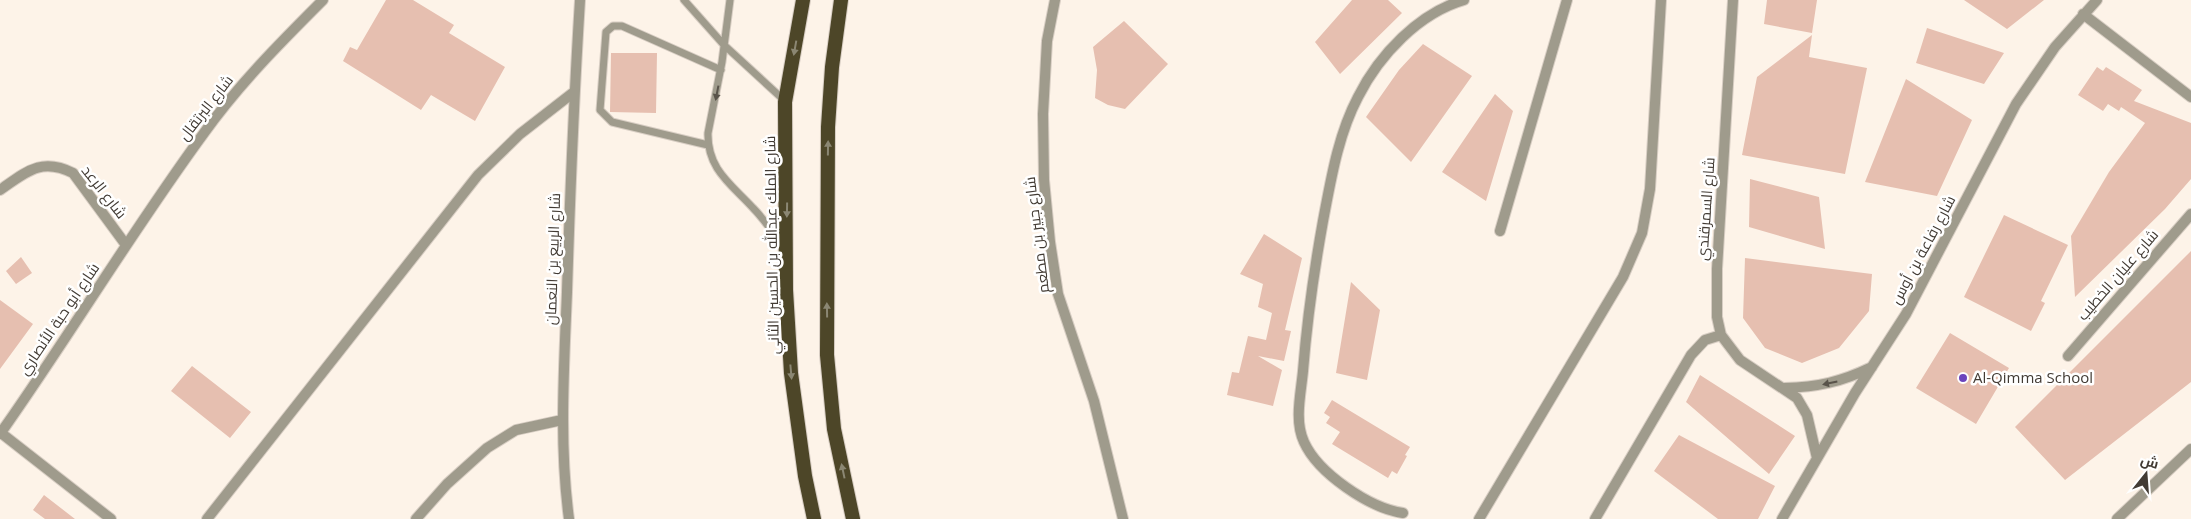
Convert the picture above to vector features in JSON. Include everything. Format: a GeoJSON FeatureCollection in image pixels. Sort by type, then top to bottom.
{"type":"FeatureCollection","features":[{"type":"Feature","properties":{"kind":"highway","name":"شارع الملك عبدالله بن الحسين الثاني"},"geometry":{"type":"LineString","coordinates":[[803,0],[785,102],[786,290],[790,374],[804,476],[814,519]]}},
{"type":"Feature","properties":{"kind":"highway"},"geometry":{"type":"LineString","coordinates":[[840,0],[832,67],[828,127],[827,355],[834,429],[854,519]]}},
{"type":"Feature","properties":{"kind":"street","name":"شارع البرتقال"},"geometry":{"type":"LineString","coordinates":[[126,245],[205,132],[257,67],[323,0]]}},
{"type":"Feature","properties":{"kind":"street","name":"شارع الربيع بن النعمان"},"geometry":{"type":"LineString","coordinates":[[569,519],[562,420],[574,92],[580,0]]}},
{"type":"Feature","properties":{"kind":"street","name":"شارع جبير بن مطعم"},"geometry":{"type":"LineString","coordinates":[[1055,0],[1047,41],[1044,114],[1044,180],[1050,242],[1058,294],[1094,401],[1123,519]]}},
{"type":"Feature","properties":{"kind":"street"},"geometry":{"type":"LineString","coordinates":[[1402,512],[1377,506],[1360,497],[1314,459],[1304,442],[1300,426],[1300,405],[1306,330],[1317,250],[1346,126],[1358,96],[1376,68],[1400,40],[1424,19],[1452,4],[1464,0]]}},
{"type":"Feature","properties":{"kind":"street"},"geometry":{"type":"LineString","coordinates":[[1500,231],[1567,0]]}},
{"type":"Feature","properties":{"kind":"street"},"geometry":{"type":"LineString","coordinates":[[1480,519],[1623,277],[1642,233],[1650,189],[1661,0]]}},
{"type":"Feature","properties":{"kind":"street","name":"شارع السمرقندي"},"geometry":{"type":"LineString","coordinates":[[1733,0],[1717,269],[1717,317],[1721,335],[1740,360],[1797,398],[1807,415],[1817,458]]}},
{"type":"Feature","properties":{"kind":"street","name":"شارع رفاعة بن أوس"},"geometry":{"type":"LineString","coordinates":[[1782,519],[1817,458],[1906,314],[2016,104],[2036,73],[2083,14],[2097,0]]}},
{"type":"Feature","properties":{"kind":"street"},"geometry":{"type":"LineString","coordinates":[[2083,14],[2191,97]]}},
{"type":"Feature","properties":{"kind":"street"},"geometry":{"type":"LineString","coordinates":[[207,519],[478,175],[520,134],[574,92]]}},
{"type":"Feature","properties":{"kind":"street","name":"شارع الرعد"},"geometry":{"type":"LineString","coordinates":[[0,190],[38,166],[61,167],[73,173],[126,245]]}},
{"type":"Feature","properties":{"kind":"street","name":"شارع عليان الخطيب"},"geometry":{"type":"LineString","coordinates":[[2068,356],[2191,214]]}},
{"type":"Feature","properties":{"kind":"street","name":"شارع أبو حبة الأنصاري"},"geometry":{"type":"LineString","coordinates":[[1,433],[126,245]]}},
{"type":"Feature","properties":{"kind":"street"},"geometry":{"type":"LineString","coordinates":[[1595,519],[1691,355],[1705,340],[1721,335]]}},
{"type":"Feature","properties":{"kind":"street"},"geometry":{"type":"LineString","coordinates":[[1784,388],[1812,387],[1841,381],[1873,367]]}},
{"type":"Feature","properties":{"kind":"street"},"geometry":{"type":"LineString","coordinates":[[416,519],[447,484],[487,448],[516,430],[562,420]]}},
{"type":"Feature","properties":{"kind":"street"},"geometry":{"type":"LineString","coordinates":[[1,433],[111,519]]}},
{"type":"Feature","properties":{"kind":"street"},"geometry":{"type":"LineString","coordinates":[[2117,519],[2191,449]]}},
{"type":"Feature","properties":{"kind":"lane"},"geometry":{"type":"LineString","coordinates":[[684,0],[724,45],[785,102]]}},
{"type":"Feature","properties":{"kind":"lane"},"geometry":{"type":"LineString","coordinates":[[730,0],[721,70],[708,133],[708,145],[716,167],[754,209],[786,251]]}},
{"type":"Feature","properties":{"kind":"lane"},"geometry":{"type":"LineString","coordinates":[[708,145],[612,122],[600,110],[606,32],[613,26],[622,26],[721,70]]}},
{"type":"Feature","properties":{"kind":"building"},"geometry":{"type":"Polygon","coordinates":[[[386,0],[413,0],[454,25],[449,33],[505,67],[475,121],[431,95],[421,110],[343,61],[350,47],[357,50],[386,0]]]}},
{"type":"Feature","properties":{"kind":"building"},"geometry":{"type":"Polygon","coordinates":[[[1352,0],[1388,0],[1402,13],[1340,74],[1315,42],[1352,0]]]}},
{"type":"Feature","properties":{"kind":"building"},"geometry":{"type":"Polygon","coordinates":[[[1767,0],[1817,0],[1812,33],[1764,24],[1767,0]]]}},
{"type":"Feature","properties":{"kind":"building"},"geometry":{"type":"Polygon","coordinates":[[[1964,0],[2044,0],[2007,29],[1964,0]]]}},
{"type":"Feature","properties":{"kind":"building"},"geometry":{"type":"Polygon","coordinates":[[[1124,21],[1168,64],[1125,109],[1108,105],[1095,98],[1097,70],[1093,47],[1124,21]]]}},
{"type":"Feature","properties":{"kind":"building"},"geometry":{"type":"Polygon","coordinates":[[[1927,28],[2004,53],[1984,84],[1916,63],[1927,28]]]}},
{"type":"Feature","properties":{"kind":"building"},"geometry":{"type":"Polygon","coordinates":[[[1812,35],[1809,57],[1867,68],[1845,174],[1742,155],[1757,77],[1812,35]]]}},
{"type":"Feature","properties":{"kind":"building"},"geometry":{"type":"Polygon","coordinates":[[[1423,44],[1472,76],[1411,162],[1366,117],[1399,70],[1423,44]]]}},
{"type":"Feature","properties":{"kind":"building"},"geometry":{"type":"Polygon","coordinates":[[[611,53],[657,53],[656,113],[610,112],[611,53]]]}},
{"type":"Feature","properties":{"kind":"building"},"geometry":{"type":"Polygon","coordinates":[[[2097,67],[2103,71],[2106,67],[2142,90],[2134,101],[2191,123],[2191,179],[2165,209],[2075,297],[2071,236],[2109,172],[2145,123],[2121,107],[2119,111],[2108,104],[2103,111],[2078,95],[2097,67]]]}},
{"type":"Feature","properties":{"kind":"building"},"geometry":{"type":"Polygon","coordinates":[[[1906,79],[1972,120],[1937,196],[1865,182],[1906,79]]]}},
{"type":"Feature","properties":{"kind":"building"},"geometry":{"type":"Polygon","coordinates":[[[1495,94],[1513,111],[1486,201],[1442,172],[1495,94]]]}},
{"type":"Feature","properties":{"kind":"building"},"geometry":{"type":"Polygon","coordinates":[[[1750,179],[1819,197],[1825,249],[1749,227],[1750,179]]]}},
{"type":"Feature","properties":{"kind":"building"},"geometry":{"type":"Polygon","coordinates":[[[2004,215],[2068,245],[2041,301],[2045,303],[2031,331],[1964,297],[2004,215]]]}},
{"type":"Feature","properties":{"kind":"building"},"geometry":{"type":"Polygon","coordinates":[[[1264,234],[1302,258],[1285,330],[1291,331],[1284,361],[1258,356],[1282,370],[1273,406],[1227,395],[1232,372],[1239,373],[1248,336],[1266,340],[1272,313],[1258,307],[1263,284],[1240,274],[1264,234]]]}},
{"type":"Feature","properties":{"kind":"building"},"geometry":{"type":"Polygon","coordinates":[[[2191,251],[2191,382],[2065,480],[2015,427],[2191,251]]]}},
{"type":"Feature","properties":{"kind":"building"},"geometry":{"type":"Polygon","coordinates":[[[21,257],[32,273],[16,284],[6,271],[21,257]]]}},
{"type":"Feature","properties":{"kind":"building"},"geometry":{"type":"Polygon","coordinates":[[[1745,258],[1872,274],[1869,311],[1839,348],[1802,363],[1765,348],[1743,318],[1745,258]]]}},
{"type":"Feature","properties":{"kind":"building"},"geometry":{"type":"Polygon","coordinates":[[[1351,282],[1380,310],[1367,380],[1336,373],[1351,282]]]}},
{"type":"Feature","properties":{"kind":"building"},"geometry":{"type":"Polygon","coordinates":[[[0,300],[33,324],[0,369],[0,300]]]}},
{"type":"Feature","properties":{"kind":"building","name":"Al-Qimma School"},"geometry":{"type":"Polygon","coordinates":[[[1950,333],[2009,368],[1976,424],[1916,388],[1950,333]]]}},
{"type":"Feature","properties":{"kind":"building"},"geometry":{"type":"Polygon","coordinates":[[[192,366],[251,412],[230,438],[171,391],[192,366]]]}},
{"type":"Feature","properties":{"kind":"building"},"geometry":{"type":"Polygon","coordinates":[[[1700,375],[1795,436],[1769,474],[1686,402],[1700,375]]]}},
{"type":"Feature","properties":{"kind":"building"},"geometry":{"type":"Polygon","coordinates":[[[1332,400],[1410,447],[1397,474],[1392,471],[1388,478],[1332,444],[1340,432],[1326,423],[1330,417],[1324,413],[1332,400]]]}},
{"type":"Feature","properties":{"kind":"building"},"geometry":{"type":"Polygon","coordinates":[[[1679,435],[1775,486],[1758,519],[1718,519],[1654,471],[1679,435]]]}},
{"type":"Feature","properties":{"kind":"building"},"geometry":{"type":"Polygon","coordinates":[[[44,495],[75,519],[45,519],[33,510],[44,495]]]}},
{"type":"Feature","properties":{"kind":"place","name":"Al-Qimma School"},"geometry":{"type":"Point","coordinates":[1963,378]}}]}
